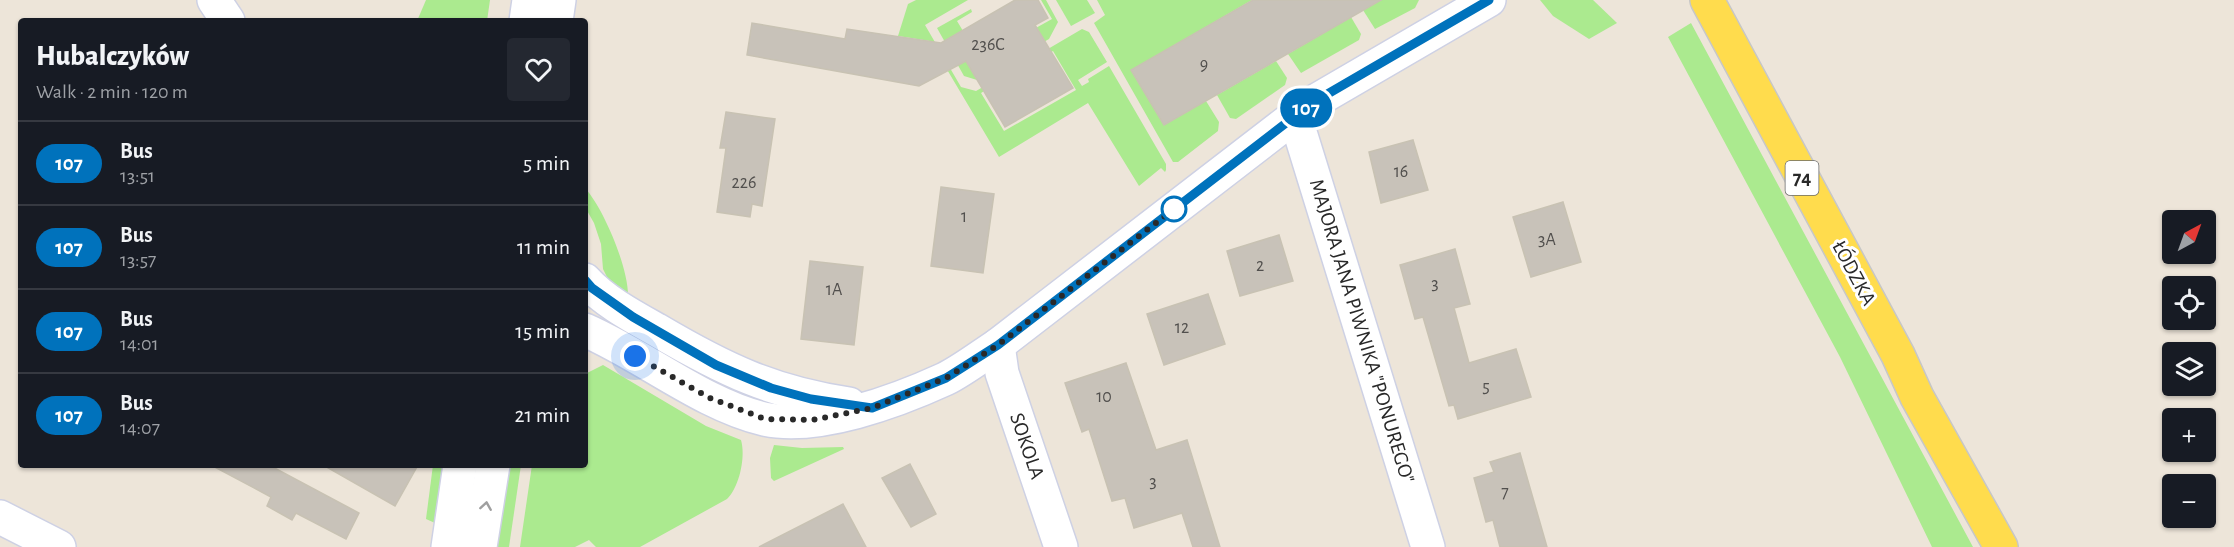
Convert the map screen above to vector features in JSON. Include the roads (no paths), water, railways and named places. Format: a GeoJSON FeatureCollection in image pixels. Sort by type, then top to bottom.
{"type":"FeatureCollection","features":[{"type":"Feature","properties":{"kind":"main road","name":"ŁÓDZKA"},"geometry":{"type":"LineString","coordinates":[[1707,0],[1898,355],[1917,398],[2001,547]]}},
{"type":"Feature","properties":{"kind":"street"},"geometry":{"type":"LineString","coordinates":[[214,0],[226,18]]}},
{"type":"Feature","properties":{"kind":"street"},"geometry":{"type":"LineString","coordinates":[[526,18],[529,0]]}},
{"type":"Feature","properties":{"kind":"street"},"geometry":{"type":"LineString","coordinates":[[556,18],[559,0]]}},
{"type":"Feature","properties":{"kind":"street"},"geometry":{"type":"LineString","coordinates":[[588,331],[613,342],[710,398],[765,419],[812,420],[872,408],[946,378],[998,345],[1295,116],[1489,0]]}},
{"type":"Feature","properties":{"kind":"street","name":"MAJORA JANA PIWNIKA \"PONUREGO\""},"geometry":{"type":"LineString","coordinates":[[1295,116],[1428,547]]}},
{"type":"Feature","properties":{"kind":"street"},"geometry":{"type":"LineString","coordinates":[[588,283],[633,317],[716,365],[771,388],[811,399],[872,408]]}},
{"type":"Feature","properties":{"kind":"street","name":"SOKOLA"},"geometry":{"type":"LineString","coordinates":[[998,345],[1002,373],[1061,547]]}},
{"type":"Feature","properties":{"kind":"street"},"geometry":{"type":"LineString","coordinates":[[448,547],[460,468]]}},
{"type":"Feature","properties":{"kind":"street"},"geometry":{"type":"LineString","coordinates":[[480,547],[493,468]]}},
{"type":"Feature","properties":{"kind":"street"},"geometry":{"type":"LineString","coordinates":[[0,517],[59,547]]}}]}
